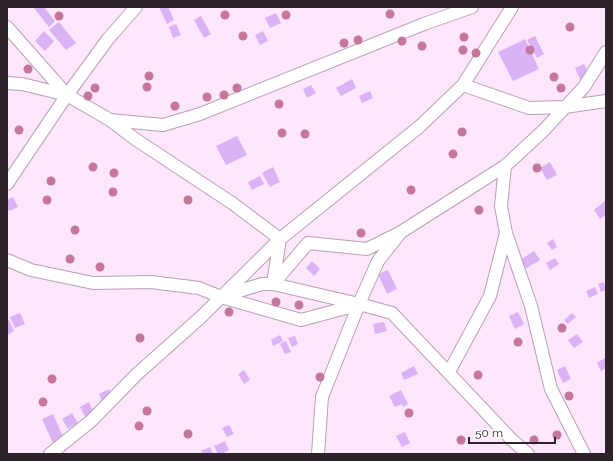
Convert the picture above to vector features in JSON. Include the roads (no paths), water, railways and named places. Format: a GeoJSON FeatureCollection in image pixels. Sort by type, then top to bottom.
{"type":"FeatureCollection","features":[{"type":"Feature","properties":{"kind":"street"},"geometry":{"type":"LineString","coordinates":[[7,184],[108,39],[136,7]]}},
{"type":"Feature","properties":{"kind":"street"},"geometry":{"type":"LineString","coordinates":[[110,120],[163,125],[200,114],[424,24],[472,7]]}},
{"type":"Feature","properties":{"kind":"street"},"geometry":{"type":"LineString","coordinates":[[50,454],[91,421],[136,374],[201,317],[280,239],[419,127],[463,85],[512,7]]}},
{"type":"Feature","properties":{"kind":"street"},"geometry":{"type":"LineString","coordinates":[[7,27],[68,95]]}},
{"type":"Feature","properties":{"kind":"street"},"geometry":{"type":"LineString","coordinates":[[273,284],[308,244],[367,249],[402,232],[505,166],[543,131],[584,87],[606,52]]}},
{"type":"Feature","properties":{"kind":"street"},"geometry":{"type":"LineString","coordinates":[[7,83],[22,84],[68,95],[110,120],[135,139],[232,203],[280,239]]}},
{"type":"Feature","properties":{"kind":"street"},"geometry":{"type":"LineString","coordinates":[[463,85],[529,108],[565,107],[606,101]]}},
{"type":"Feature","properties":{"kind":"street"},"geometry":{"type":"LineString","coordinates":[[505,166],[501,206],[506,233],[531,306],[551,389],[584,454]]}},
{"type":"Feature","properties":{"kind":"street"},"geometry":{"type":"LineString","coordinates":[[318,454],[322,397],[378,261],[402,232]]}},
{"type":"Feature","properties":{"kind":"street"},"geometry":{"type":"LineString","coordinates":[[449,372],[490,296],[506,233]]}},
{"type":"Feature","properties":{"kind":"street"},"geometry":{"type":"LineString","coordinates":[[273,284],[280,239]]}},
{"type":"Feature","properties":{"kind":"street"},"geometry":{"type":"LineString","coordinates":[[7,260],[31,270],[93,282],[151,282],[199,288],[221,297],[301,320],[359,304]]}},
{"type":"Feature","properties":{"kind":"street"},"geometry":{"type":"LineString","coordinates":[[221,297],[262,284],[273,284],[392,313],[512,440],[528,454]]}}]}
